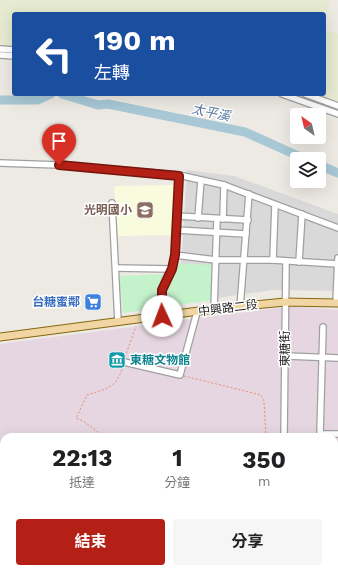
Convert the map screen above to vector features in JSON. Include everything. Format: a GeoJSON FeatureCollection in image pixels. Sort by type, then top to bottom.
{"type":"FeatureCollection","features":[{"type":"Feature","properties":{"kind":"main road","name":"中興路二段"},"geometry":{"type":"LineString","coordinates":[[0,337],[214,309],[285,302],[337,303]]}},
{"type":"Feature","properties":{"kind":"street"},"geometry":{"type":"LineString","coordinates":[[0,49],[12,50]]}},
{"type":"Feature","properties":{"kind":"street"},"geometry":{"type":"LineString","coordinates":[[0,55],[12,56]]}},
{"type":"Feature","properties":{"kind":"street"},"geometry":{"type":"LineString","coordinates":[[288,96],[338,114]]}},
{"type":"Feature","properties":{"kind":"street"},"geometry":{"type":"LineString","coordinates":[[310,96],[338,106]]}},
{"type":"Feature","properties":{"kind":"street"},"geometry":{"type":"LineString","coordinates":[[0,163],[59,165],[179,176],[201,180],[224,185],[338,228]]}},
{"type":"Feature","properties":{"kind":"street"},"geometry":{"type":"LineString","coordinates":[[162,316],[162,290],[172,269],[175,255],[179,176]]}},
{"type":"Feature","properties":{"kind":"street"},"geometry":{"type":"LineString","coordinates":[[198,218],[201,180]]}},
{"type":"Feature","properties":{"kind":"street"},"geometry":{"type":"LineString","coordinates":[[214,309],[217,233],[224,185]]}},
{"type":"Feature","properties":{"kind":"street"},"geometry":{"type":"LineString","coordinates":[[240,307],[249,194]]}},
{"type":"Feature","properties":{"kind":"street"},"geometry":{"type":"LineString","coordinates":[[112,204],[118,322]]}},
{"type":"Feature","properties":{"kind":"street"},"geometry":{"type":"LineString","coordinates":[[273,260],[275,205]]}},
{"type":"Feature","properties":{"kind":"street"},"geometry":{"type":"LineString","coordinates":[[299,262],[302,214]]}},
{"type":"Feature","properties":{"kind":"street"},"geometry":{"type":"LineString","coordinates":[[178,216],[248,220]]}},
{"type":"Feature","properties":{"kind":"street"},"geometry":{"type":"LineString","coordinates":[[176,230],[246,234]]}},
{"type":"Feature","properties":{"kind":"street"},"geometry":{"type":"LineString","coordinates":[[175,255],[216,260],[273,260],[338,264]]}},
{"type":"Feature","properties":{"kind":"street"},"geometry":{"type":"LineString","coordinates":[[337,303],[338,258]]}},
{"type":"Feature","properties":{"kind":"street","name":"東糖街"},"geometry":{"type":"LineString","coordinates":[[284,433],[286,262]]}},
{"type":"Feature","properties":{"kind":"street"},"geometry":{"type":"LineString","coordinates":[[116,268],[172,269]]}},
{"type":"Feature","properties":{"kind":"street"},"geometry":{"type":"LineString","coordinates":[[124,362],[180,375],[197,312]]}},
{"type":"Feature","properties":{"kind":"street"},"geometry":{"type":"LineString","coordinates":[[320,433],[323,328]]}},
{"type":"Feature","properties":{"kind":"street"},"geometry":{"type":"LineString","coordinates":[[286,356],[338,358]]}},
{"type":"Feature","properties":{"kind":"path"},"geometry":{"type":"LineString","coordinates":[[100,433],[88,424],[76,418],[87,395],[110,387],[119,380],[138,320]]}},
{"type":"Feature","properties":{"kind":"path"},"geometry":{"type":"LineString","coordinates":[[180,375],[262,395],[264,401],[266,433]]}},
{"type":"Feature","properties":{"kind":"shaded area"},"geometry":{"type":"Polygon","coordinates":[[[0,0],[330,0],[326,19],[326,12],[12,12],[12,50],[0,49],[0,0]]]}},
{"type":"Feature","properties":{"kind":"shaded area"},"geometry":{"type":"Polygon","coordinates":[[[326,31],[338,34],[338,106],[310,96],[326,96],[326,31]]]}},
{"type":"Feature","properties":{"kind":"shaded area"},"geometry":{"type":"Polygon","coordinates":[[[187,170],[234,176],[338,214],[338,291],[272,290],[176,304],[182,251],[187,170]]]}},
{"type":"Feature","properties":{"kind":"shaded area","name":"光明國小"},"geometry":{"type":"Polygon","coordinates":[[[175,185],[172,235],[118,236],[114,186],[175,185]]]}},
{"type":"Feature","properties":{"kind":"shaded area"},"geometry":{"type":"Polygon","coordinates":[[[293,306],[338,310],[338,433],[0,433],[0,344],[293,306]]]}},
{"type":"Feature","properties":{"kind":"green space"},"geometry":{"type":"Polygon","coordinates":[[[176,263],[212,265],[212,300],[123,313],[119,276],[172,274],[176,263]]]}},
{"type":"Feature","properties":{"kind":"waterway","name":"太平溪"},"geometry":{"type":"LineString","coordinates":[[0,100],[38,100],[47,96]]}},
{"type":"Feature","properties":{"kind":"waterway","name":"太平溪"},"geometry":{"type":"LineString","coordinates":[[69,96],[98,105],[108,104],[245,132],[290,152]]}},
{"type":"Feature","properties":{"kind":"waterway","name":"太平溪"},"geometry":{"type":"LineString","coordinates":[[326,168],[338,173]]}},
{"type":"Feature","properties":{"kind":"place","name":"光明國小"},"geometry":{"type":"Point","coordinates":[145,210]}},
{"type":"Feature","properties":{"kind":"place","name":"台糖蜜鄰"},"geometry":{"type":"Point","coordinates":[93,302]}},
{"type":"Feature","properties":{"kind":"place","name":"東糖文物館"},"geometry":{"type":"Point","coordinates":[117,360]}},
{"type":"Feature","properties":{"kind":"route"},"geometry":{"type":"LineString","coordinates":[[59,165],[179,176],[175,255],[172,269],[162,290],[162,316]]}}]}
